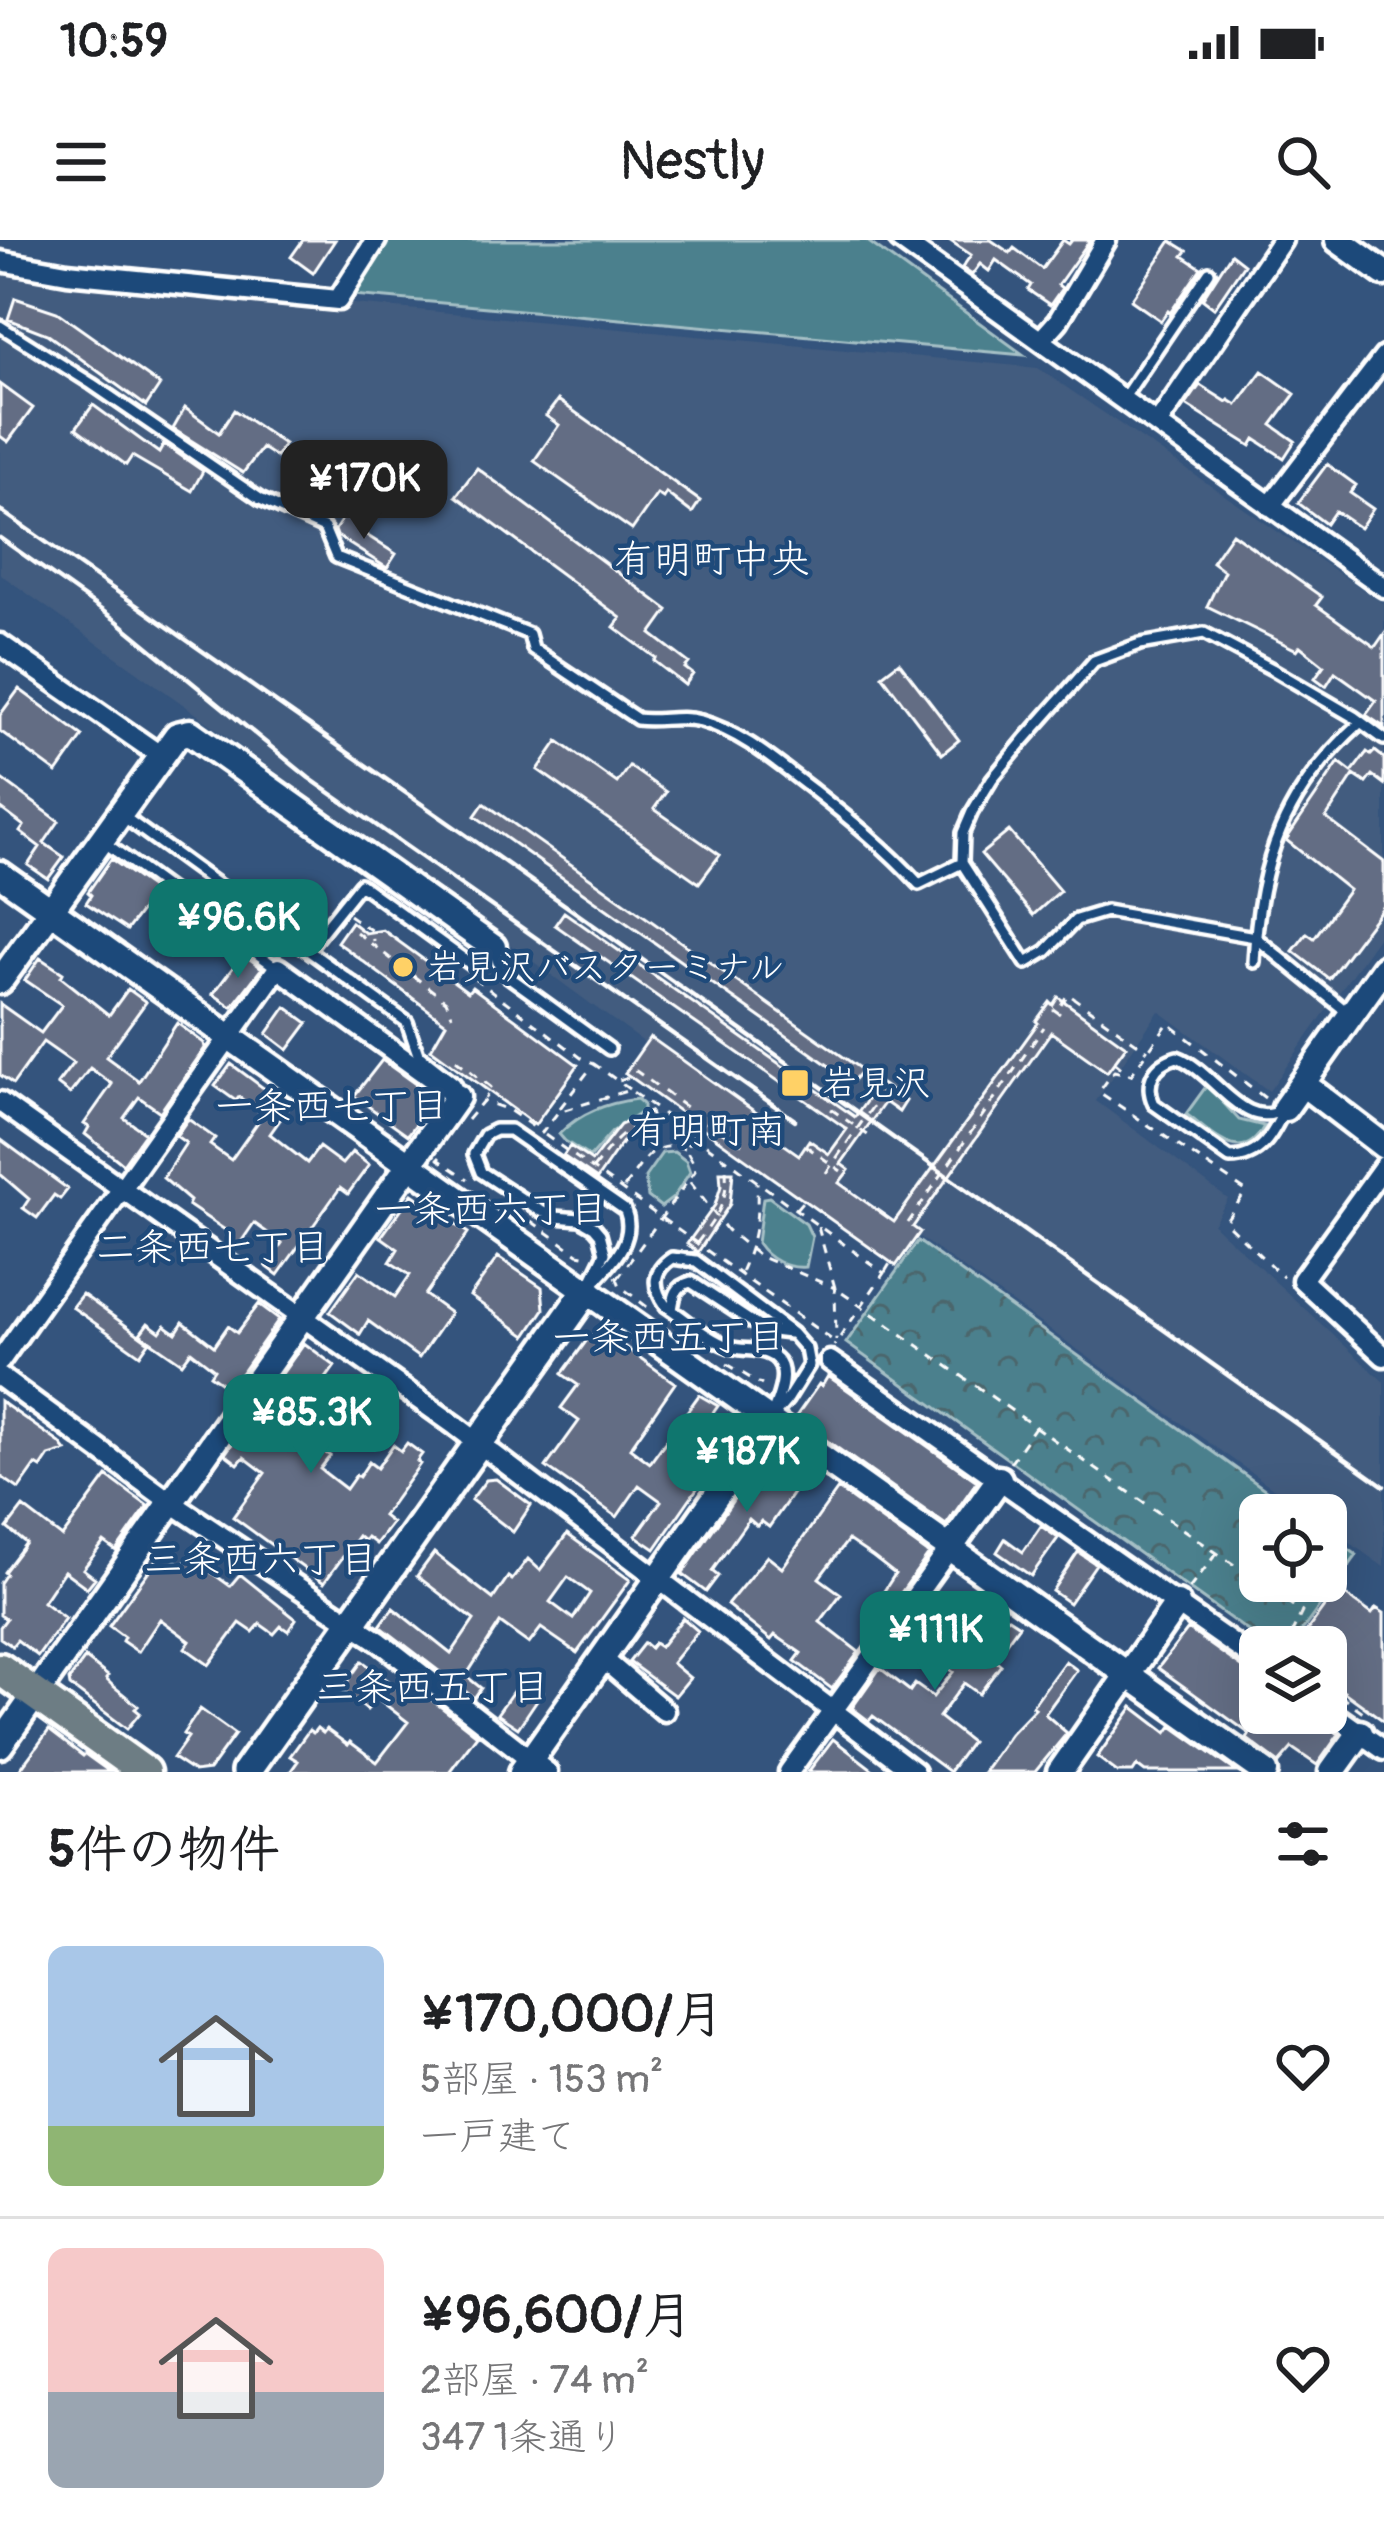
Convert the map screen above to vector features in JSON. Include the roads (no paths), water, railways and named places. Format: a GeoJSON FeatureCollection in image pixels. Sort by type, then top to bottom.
{"type":"FeatureCollection","features":[{"type":"Feature","properties":{"kind":"main road"},"geometry":{"type":"LineString","coordinates":[[246,1772],[587,1291]]}},
{"type":"Feature","properties":{"kind":"main road"},"geometry":{"type":"LineString","coordinates":[[0,1669],[144,1772]]}},
{"type":"Feature","properties":{"kind":"street"},"geometry":{"type":"LineString","coordinates":[[0,261],[68,273],[338,300],[376,240]]}},
{"type":"Feature","properties":{"kind":"street"},"geometry":{"type":"LineString","coordinates":[[1041,340],[1058,321],[1106,240]]}},
{"type":"Feature","properties":{"kind":"street"},"geometry":{"type":"LineString","coordinates":[[1158,423],[1282,240]]}},
{"type":"Feature","properties":{"kind":"street"},"geometry":{"type":"LineString","coordinates":[[1338,240],[1384,273]]}},
{"type":"Feature","properties":{"kind":"street"},"geometry":{"type":"LineString","coordinates":[[906,242],[1384,587]]}},
{"type":"Feature","properties":{"kind":"street"},"geometry":{"type":"LineString","coordinates":[[1270,506],[1384,357]]}},
{"type":"Feature","properties":{"kind":"street"},"geometry":{"type":"LineString","coordinates":[[0,644],[161,756]]}},
{"type":"Feature","properties":{"kind":"street"},"geometry":{"type":"LineString","coordinates":[[0,981],[177,735],[190,732],[482,960]]}},
{"type":"Feature","properties":{"kind":"street"},"geometry":{"type":"LineString","coordinates":[[0,874],[1265,1772]]}},
{"type":"Feature","properties":{"kind":"street"},"geometry":{"type":"LineString","coordinates":[[0,1361],[278,968],[470,1099],[409,1166],[0,1745]]}},
{"type":"Feature","properties":{"kind":"street"},"geometry":{"type":"LineString","coordinates":[[1278,1105],[1304,1084],[1384,968]]}},
{"type":"Feature","properties":{"kind":"street"},"geometry":{"type":"LineString","coordinates":[[1304,1084],[1384,1146]]}},
{"type":"Feature","properties":{"kind":"street"},"geometry":{"type":"LineString","coordinates":[[0,1102],[478,1443],[914,1772]]}},
{"type":"Feature","properties":{"kind":"street"},"geometry":{"type":"LineString","coordinates":[[1384,1166],[1302,1280],[1384,1356]]}},
{"type":"Feature","properties":{"kind":"street"},"geometry":{"type":"LineString","coordinates":[[832,1352],[999,1479],[1239,1648]]}},
{"type":"Feature","properties":{"kind":"street"},"geometry":{"type":"LineString","coordinates":[[0,1377],[172,1502],[380,1642],[533,1768],[602,1658],[769,1420]]}},
{"type":"Feature","properties":{"kind":"street"},"geometry":{"type":"LineString","coordinates":[[790,1772],[999,1479]]}},
{"type":"Feature","properties":{"kind":"street"},"geometry":{"type":"LineString","coordinates":[[1060,1772],[1177,1604]]}},
{"type":"Feature","properties":{"kind":"street"},"geometry":{"type":"LineString","coordinates":[[602,1658],[664,1711]]}},
{"type":"Feature","properties":{"kind":"street"},"geometry":{"type":"LineString","coordinates":[[1347,1718],[1365,1725],[1384,1750]]}},
{"type":"Feature","properties":{"kind":"street"},"geometry":{"type":"LineString","coordinates":[[1332,1772],[1365,1725]]}},
{"type":"Feature","properties":{"kind":"lane"},"geometry":{"type":"LineString","coordinates":[[1124,399],[1209,272]]}},
{"type":"Feature","properties":{"kind":"lane"},"geometry":{"type":"LineString","coordinates":[[0,326],[260,499],[324,528],[336,557],[529,634],[533,649],[637,719],[700,720],[743,740],[866,831],[919,884],[962,863]]}},
{"type":"Feature","properties":{"kind":"lane"},"geometry":{"type":"LineString","coordinates":[[1352,1015],[1255,937],[1106,911],[1076,920],[1046,951],[1026,963],[962,863],[963,833],[992,779],[1094,661],[1140,644],[1204,633],[1384,739]]}},
{"type":"Feature","properties":{"kind":"lane"},"geometry":{"type":"LineString","coordinates":[[1254,962],[1265,872],[1278,830],[1331,749],[1361,722]]}},
{"type":"Feature","properties":{"kind":"lane"},"geometry":{"type":"LineString","coordinates":[[120,814],[406,1022],[418,1054],[470,1099]]}},
{"type":"Feature","properties":{"kind":"lane"},"geometry":{"type":"LineString","coordinates":[[101,840],[278,968]]}},
{"type":"Feature","properties":{"kind":"lane"},"geometry":{"type":"LineString","coordinates":[[308,950],[368,874]]}},
{"type":"Feature","properties":{"kind":"lane"},"geometry":{"type":"LineString","coordinates":[[482,960],[609,1049]]}},
{"type":"Feature","properties":{"kind":"lane"},"geometry":{"type":"LineString","coordinates":[[1177,1057],[1187,1060],[1251,1114],[1275,1115],[1278,1105],[1273,1132],[1256,1153],[1230,1158],[1154,1104],[1151,1077],[1160,1064],[1177,1057]]}},
{"type":"Feature","properties":{"kind":"lane"},"geometry":{"type":"LineString","coordinates":[[587,1291],[629,1236],[625,1210],[510,1130],[485,1135],[475,1154],[481,1172],[539,1210],[580,1219],[593,1227],[605,1253],[603,1266]]}},
{"type":"Feature","properties":{"kind":"lane"},"geometry":{"type":"LineString","coordinates":[[672,1258],[696,1261],[792,1333],[806,1349],[808,1365],[769,1420],[783,1383],[779,1361],[771,1355],[731,1348],[672,1310],[659,1297],[654,1279],[672,1258]]}},
{"type":"Feature","properties":{"kind":"lane"},"geometry":{"type":"LineString","coordinates":[[672,1310],[675,1293],[691,1282],[764,1330],[792,1333]]}},
{"type":"Feature","properties":{"kind":"railway"},"geometry":{"type":"LineString","coordinates":[[0,510],[1384,1486]]}},
{"type":"Feature","properties":{"kind":"railway"},"geometry":{"type":"LineString","coordinates":[[0,538],[117,621],[309,778],[795,1120]]}},
{"type":"Feature","properties":{"kind":"place","name":"岩見沢バスターミナル"},"geometry":{"type":"Point","coordinates":[403,967]}},
{"type":"Feature","properties":{"kind":"place","name":"岩見沢"},"geometry":{"type":"Point","coordinates":[795,1083]}},
{"type":"Feature","properties":{"kind":"district","name":"有明町中央"},"geometry":{"type":"Point","coordinates":[712,559]}},
{"type":"Feature","properties":{"kind":"district","name":"一条西七丁目"},"geometry":{"type":"Point","coordinates":[332,1106]}},
{"type":"Feature","properties":{"kind":"district","name":"有明町南"},"geometry":{"type":"Point","coordinates":[708,1130]}},
{"type":"Feature","properties":{"kind":"district","name":"一条西六丁目"},"geometry":{"type":"Point","coordinates":[491,1209]}},
{"type":"Feature","properties":{"kind":"district","name":"二条西七丁目"},"geometry":{"type":"Point","coordinates":[213,1247]}},
{"type":"Feature","properties":{"kind":"district","name":"一条西五丁目"},"geometry":{"type":"Point","coordinates":[669,1337]}},
{"type":"Feature","properties":{"kind":"district","name":"三条西六丁目"},"geometry":{"type":"Point","coordinates":[261,1559]}},
{"type":"Feature","properties":{"kind":"district","name":"三条西五丁目"},"geometry":{"type":"Point","coordinates":[433,1687]}}]}
